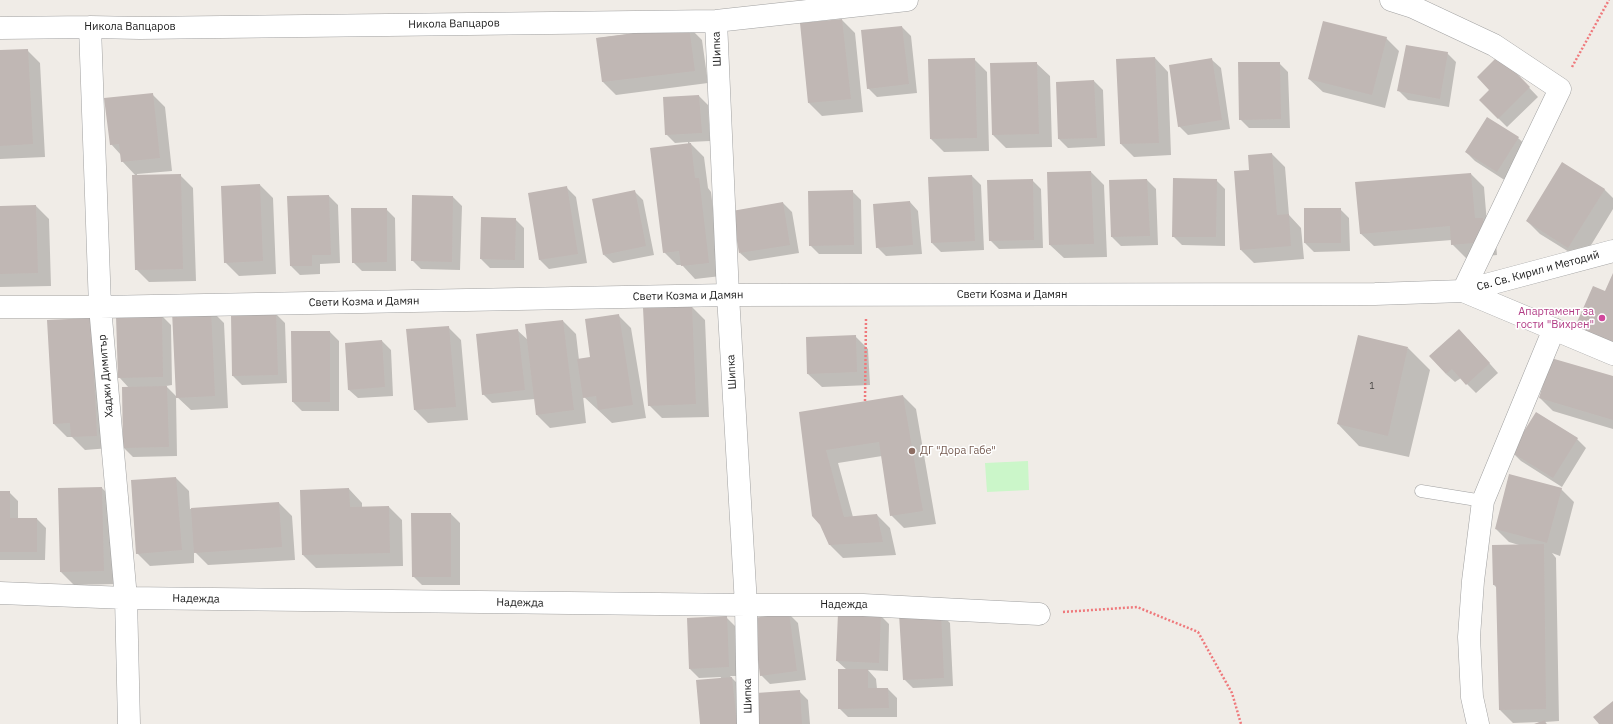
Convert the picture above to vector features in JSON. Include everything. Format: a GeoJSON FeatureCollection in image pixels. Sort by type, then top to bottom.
{"type":"FeatureCollection","features":[{"type":"Feature","properties":{"kind":"street","name":"Никола Вапцаров"},"geometry":{"type":"LineString","coordinates":[[0,28],[140,28],[716,21],[907,0]]}},
{"type":"Feature","properties":{"kind":"street"},"geometry":{"type":"LineString","coordinates":[[1391,0],[1413,8],[1494,45],[1560,88],[1463,291],[1613,354]]}},
{"type":"Feature","properties":{"kind":"street","name":"Шипка"},"geometry":{"type":"LineString","coordinates":[[716,21],[728,295],[746,605],[748,724]]}},
{"type":"Feature","properties":{"kind":"street","name":"Хаджи Димитър"},"geometry":{"type":"LineString","coordinates":[[90,27],[100,307],[126,598],[129,724]]}},
{"type":"Feature","properties":{"kind":"street","name":"Св. Св. Кирил и Методий"},"geometry":{"type":"LineString","coordinates":[[1463,291],[1613,251]]}},
{"type":"Feature","properties":{"kind":"street","name":"Свети Козма и Дамян"},"geometry":{"type":"LineString","coordinates":[[0,307],[100,307],[728,295],[1376,294],[1463,291]]}},
{"type":"Feature","properties":{"kind":"street"},"geometry":{"type":"LineString","coordinates":[[1478,724],[1472,697],[1469,637],[1473,582],[1483,501],[1554,329]]}},
{"type":"Feature","properties":{"kind":"street","name":"Надежда"},"geometry":{"type":"LineString","coordinates":[[0,593],[126,598],[863,605],[1039,614]]}},
{"type":"Feature","properties":{"kind":"lane"},"geometry":{"type":"LineString","coordinates":[[1421,491],[1483,501]]}},
{"type":"Feature","properties":{"kind":"path"},"geometry":{"type":"LineString","coordinates":[[1560,88],[1609,0]]}},
{"type":"Feature","properties":{"kind":"path"},"geometry":{"type":"LineString","coordinates":[[865,401],[867,295]]}},
{"type":"Feature","properties":{"kind":"path"},"geometry":{"type":"LineString","coordinates":[[1039,614],[1136,607],[1198,632],[1232,693],[1241,724]]}},
{"type":"Feature","properties":{"kind":"green space"},"geometry":{"type":"Polygon","coordinates":[[[1028,461],[1029,490],[987,492],[985,463],[1028,461]]]}},
{"type":"Feature","properties":{"kind":"building"},"geometry":{"type":"Polygon","coordinates":[[[842,19],[851,99],[808,103],[800,23],[842,19]]]}},
{"type":"Feature","properties":{"kind":"building"},"geometry":{"type":"Polygon","coordinates":[[[1323,21],[1387,37],[1372,95],[1308,79],[1323,21]]]}},
{"type":"Feature","properties":{"kind":"building"},"geometry":{"type":"Polygon","coordinates":[[[689,26],[695,71],[602,82],[596,38],[689,26]]]}},
{"type":"Feature","properties":{"kind":"building"},"geometry":{"type":"Polygon","coordinates":[[[902,26],[909,84],[867,89],[861,30],[902,26]]]}},
{"type":"Feature","properties":{"kind":"building"},"geometry":{"type":"Polygon","coordinates":[[[1406,45],[1448,52],[1440,99],[1397,91],[1406,45]]]}},
{"type":"Feature","properties":{"kind":"building"},"geometry":{"type":"Polygon","coordinates":[[[28,49],[33,144],[0,146],[0,50],[28,49]]]}},
{"type":"Feature","properties":{"kind":"building"},"geometry":{"type":"Polygon","coordinates":[[[1499,55],[1530,87],[1498,119],[1479,100],[1489,90],[1477,77],[1499,55]]]}},
{"type":"Feature","properties":{"kind":"building"},"geometry":{"type":"Polygon","coordinates":[[[1155,57],[1159,143],[1120,144],[1116,59],[1155,57]]]}},
{"type":"Feature","properties":{"kind":"building"},"geometry":{"type":"Polygon","coordinates":[[[975,58],[977,138],[930,139],[928,59],[975,58]]]}},
{"type":"Feature","properties":{"kind":"building"},"geometry":{"type":"Polygon","coordinates":[[[1212,58],[1222,120],[1178,127],[1169,65],[1212,58]]]}},
{"type":"Feature","properties":{"kind":"building"},"geometry":{"type":"Polygon","coordinates":[[[1037,62],[1039,134],[992,135],[990,63],[1037,62]]]}},
{"type":"Feature","properties":{"kind":"building"},"geometry":{"type":"Polygon","coordinates":[[[1238,62],[1280,62],[1281,119],[1239,120],[1238,62]]]}},
{"type":"Feature","properties":{"kind":"building"},"geometry":{"type":"Polygon","coordinates":[[[1094,80],[1097,138],[1058,139],[1056,82],[1094,80]]]}},
{"type":"Feature","properties":{"kind":"building"},"geometry":{"type":"Polygon","coordinates":[[[153,93],[160,158],[121,162],[119,144],[110,145],[104,98],[153,93]]]}},
{"type":"Feature","properties":{"kind":"building"},"geometry":{"type":"Polygon","coordinates":[[[699,95],[702,133],[665,135],[663,97],[699,95]]]}},
{"type":"Feature","properties":{"kind":"building"},"geometry":{"type":"Polygon","coordinates":[[[1487,117],[1519,137],[1497,172],[1465,152],[1487,117]]]}},
{"type":"Feature","properties":{"kind":"building"},"geometry":{"type":"Polygon","coordinates":[[[691,143],[695,178],[699,178],[709,263],[681,266],[679,251],[663,253],[650,148],[691,143]]]}},
{"type":"Feature","properties":{"kind":"building"},"geometry":{"type":"Polygon","coordinates":[[[1272,153],[1277,215],[1289,214],[1291,246],[1240,250],[1234,171],[1249,170],[1248,155],[1272,153]]]}},
{"type":"Feature","properties":{"kind":"building"},"geometry":{"type":"Polygon","coordinates":[[[1562,162],[1605,189],[1568,248],[1526,221],[1562,162]]]}},
{"type":"Feature","properties":{"kind":"building"},"geometry":{"type":"Polygon","coordinates":[[[1091,171],[1094,244],[1049,245],[1047,172],[1091,171]]]}},
{"type":"Feature","properties":{"kind":"building"},"geometry":{"type":"Polygon","coordinates":[[[1471,173],[1475,218],[1483,218],[1485,242],[1451,245],[1450,226],[1360,234],[1355,182],[1471,173]]]}},
{"type":"Feature","properties":{"kind":"building"},"geometry":{"type":"Polygon","coordinates":[[[181,174],[183,269],[135,270],[132,175],[181,174]]]}},
{"type":"Feature","properties":{"kind":"building"},"geometry":{"type":"Polygon","coordinates":[[[972,175],[975,241],[931,243],[928,177],[972,175]]]}},
{"type":"Feature","properties":{"kind":"building"},"geometry":{"type":"Polygon","coordinates":[[[1173,178],[1217,179],[1216,237],[1172,237],[1173,178]]]}},
{"type":"Feature","properties":{"kind":"building"},"geometry":{"type":"Polygon","coordinates":[[[1033,179],[1034,240],[989,241],[987,180],[1033,179]]]}},
{"type":"Feature","properties":{"kind":"building"},"geometry":{"type":"Polygon","coordinates":[[[1147,179],[1150,236],[1111,237],[1109,180],[1147,179]]]}},
{"type":"Feature","properties":{"kind":"building"},"geometry":{"type":"Polygon","coordinates":[[[260,184],[263,261],[224,263],[221,186],[260,184]]]}},
{"type":"Feature","properties":{"kind":"building"},"geometry":{"type":"Polygon","coordinates":[[[567,186],[578,254],[539,260],[528,193],[567,186]]]}},
{"type":"Feature","properties":{"kind":"building"},"geometry":{"type":"Polygon","coordinates":[[[635,190],[646,246],[603,255],[592,199],[635,190]]]}},
{"type":"Feature","properties":{"kind":"building"},"geometry":{"type":"Polygon","coordinates":[[[853,190],[854,245],[809,246],[808,191],[853,190]]]}},
{"type":"Feature","properties":{"kind":"building"},"geometry":{"type":"Polygon","coordinates":[[[329,195],[331,255],[312,255],[312,266],[290,266],[287,196],[329,195]]]}},
{"type":"Feature","properties":{"kind":"building"},"geometry":{"type":"Polygon","coordinates":[[[412,195],[453,196],[452,262],[411,261],[412,195]]]}},
{"type":"Feature","properties":{"kind":"building"},"geometry":{"type":"Polygon","coordinates":[[[910,201],[913,245],[876,248],[873,204],[910,201]]]}},
{"type":"Feature","properties":{"kind":"building"},"geometry":{"type":"Polygon","coordinates":[[[783,202],[790,245],[739,253],[732,211],[783,202]]]}},
{"type":"Feature","properties":{"kind":"building"},"geometry":{"type":"Polygon","coordinates":[[[36,205],[38,273],[0,274],[0,206],[36,205]]]}},
{"type":"Feature","properties":{"kind":"building"},"geometry":{"type":"Polygon","coordinates":[[[351,208],[387,208],[387,262],[352,263],[351,208]]]}},
{"type":"Feature","properties":{"kind":"building"},"geometry":{"type":"Polygon","coordinates":[[[1304,208],[1341,208],[1341,243],[1304,243],[1304,208]]]}},
{"type":"Feature","properties":{"kind":"building"},"geometry":{"type":"Polygon","coordinates":[[[481,217],[516,218],[515,260],[480,259],[481,217]]]}},
{"type":"Feature","properties":{"kind":"building"},"geometry":{"type":"Polygon","coordinates":[[[1613,273],[1613,346],[1574,329],[1593,286],[1605,291],[1613,273]]]}},
{"type":"Feature","properties":{"kind":"building"},"geometry":{"type":"Polygon","coordinates":[[[692,306],[696,404],[648,406],[643,308],[692,306]]]}},
{"type":"Feature","properties":{"kind":"building"},"geometry":{"type":"Polygon","coordinates":[[[211,309],[215,396],[176,398],[172,311],[211,309]]]}},
{"type":"Feature","properties":{"kind":"building"},"geometry":{"type":"Polygon","coordinates":[[[276,313],[278,375],[232,376],[231,314],[276,313]]]}},
{"type":"Feature","properties":{"kind":"building"},"geometry":{"type":"Polygon","coordinates":[[[619,314],[633,405],[598,410],[596,396],[583,398],[577,359],[590,357],[585,319],[619,314]]]}},
{"type":"Feature","properties":{"kind":"building"},"geometry":{"type":"Polygon","coordinates":[[[162,315],[163,377],[118,378],[116,316],[162,315]]]}},
{"type":"Feature","properties":{"kind":"building"},"geometry":{"type":"Polygon","coordinates":[[[91,318],[97,436],[71,437],[70,423],[53,424],[47,320],[91,318]]]}},
{"type":"Feature","properties":{"kind":"building"},"geometry":{"type":"Polygon","coordinates":[[[563,320],[574,410],[536,415],[525,324],[563,320]]]}},
{"type":"Feature","properties":{"kind":"building"},"geometry":{"type":"Polygon","coordinates":[[[449,326],[456,407],[414,410],[406,329],[449,326]]]}},
{"type":"Feature","properties":{"kind":"building"},"geometry":{"type":"Polygon","coordinates":[[[518,329],[525,390],[482,395],[476,334],[518,329]]]}},
{"type":"Feature","properties":{"kind":"building"},"geometry":{"type":"Polygon","coordinates":[[[1459,329],[1490,363],[1466,385],[1452,369],[1446,374],[1429,356],[1459,329]]]}},
{"type":"Feature","properties":{"kind":"building"},"geometry":{"type":"Polygon","coordinates":[[[291,331],[330,331],[330,402],[292,402],[291,331]]]}},
{"type":"Feature","properties":{"kind":"building"},"geometry":{"type":"Polygon","coordinates":[[[856,335],[857,372],[807,374],[806,337],[856,335]]]}},
{"type":"Feature","properties":{"kind":"building"},"geometry":{"type":"Polygon","coordinates":[[[1358,335],[1408,347],[1388,436],[1337,424],[1358,335]]]}},
{"type":"Feature","properties":{"kind":"building"},"geometry":{"type":"Polygon","coordinates":[[[382,340],[385,387],[348,390],[345,343],[382,340]]]}},
{"type":"Feature","properties":{"kind":"building"},"geometry":{"type":"Polygon","coordinates":[[[1551,358],[1613,376],[1613,420],[1539,398],[1551,358]]]}},
{"type":"Feature","properties":{"kind":"building"},"geometry":{"type":"Polygon","coordinates":[[[167,386],[169,447],[123,448],[122,387],[167,386]]]}},
{"type":"Feature","properties":{"kind":"building"},"geometry":{"type":"Polygon","coordinates":[[[903,395],[923,511],[890,516],[879,442],[826,450],[844,517],[877,514],[883,542],[829,545],[820,525],[812,516],[799,412],[903,395]]]}},
{"type":"Feature","properties":{"kind":"building"},"geometry":{"type":"Polygon","coordinates":[[[1536,412],[1578,438],[1553,478],[1511,452],[1536,412]]]}},
{"type":"Feature","properties":{"kind":"building"},"geometry":{"type":"Polygon","coordinates":[[[1509,474],[1562,488],[1547,543],[1495,529],[1509,474]]]}},
{"type":"Feature","properties":{"kind":"building"},"geometry":{"type":"Polygon","coordinates":[[[176,477],[182,550],[136,554],[131,480],[176,477]]]}},
{"type":"Feature","properties":{"kind":"building"},"geometry":{"type":"Polygon","coordinates":[[[102,487],[104,571],[60,572],[58,488],[102,487]]]}},
{"type":"Feature","properties":{"kind":"building"},"geometry":{"type":"Polygon","coordinates":[[[349,488],[350,507],[389,506],[390,553],[302,555],[300,490],[349,488]]]}},
{"type":"Feature","properties":{"kind":"building"},"geometry":{"type":"Polygon","coordinates":[[[0,491],[10,491],[10,518],[37,518],[37,552],[0,552],[0,491]]]}},
{"type":"Feature","properties":{"kind":"building"},"geometry":{"type":"Polygon","coordinates":[[[279,502],[282,547],[194,553],[191,508],[279,502]]]}},
{"type":"Feature","properties":{"kind":"building"},"geometry":{"type":"Polygon","coordinates":[[[411,513],[451,513],[451,577],[412,577],[411,513]]]}},
{"type":"Feature","properties":{"kind":"building"},"geometry":{"type":"Polygon","coordinates":[[[1544,544],[1546,709],[1499,710],[1496,585],[1493,585],[1492,545],[1544,544]]]}},
{"type":"Feature","properties":{"kind":"building"},"geometry":{"type":"Polygon","coordinates":[[[789,613],[797,671],[760,676],[753,618],[789,613]]]}},
{"type":"Feature","properties":{"kind":"building"},"geometry":{"type":"Polygon","coordinates":[[[838,613],[881,614],[879,663],[836,661],[838,613]]]}},
{"type":"Feature","properties":{"kind":"building"},"geometry":{"type":"Polygon","coordinates":[[[941,613],[944,678],[903,680],[899,614],[941,613]]]}},
{"type":"Feature","properties":{"kind":"building"},"geometry":{"type":"Polygon","coordinates":[[[727,616],[729,667],[689,669],[687,618],[727,616]]]}},
{"type":"Feature","properties":{"kind":"building"},"geometry":{"type":"Polygon","coordinates":[[[838,669],[868,669],[868,688],[888,688],[889,708],[838,709],[838,669]]]}},
{"type":"Feature","properties":{"kind":"building"},"geometry":{"type":"Polygon","coordinates":[[[732,677],[737,724],[700,724],[696,680],[732,677]]]}},
{"type":"Feature","properties":{"kind":"building"},"geometry":{"type":"Polygon","coordinates":[[[800,690],[802,724],[758,724],[756,693],[800,690]]]}},
{"type":"Feature","properties":{"kind":"building"},"geometry":{"type":"Polygon","coordinates":[[[1613,701],[1613,724],[1599,724],[1593,717],[1613,701]]]}},
{"type":"Feature","properties":{"kind":"building"},"geometry":{"type":"Polygon","coordinates":[[[1545,720],[1546,724],[1534,724],[1545,720]]]}},
{"type":"Feature","properties":{"kind":"place","name":"Апартамент за гости \"Вихрен\""},"geometry":{"type":"Point","coordinates":[1602,318]}},
{"type":"Feature","properties":{"kind":"place","name":"ДГ \"Дора Габе\""},"geometry":{"type":"Point","coordinates":[912,451]}}]}
